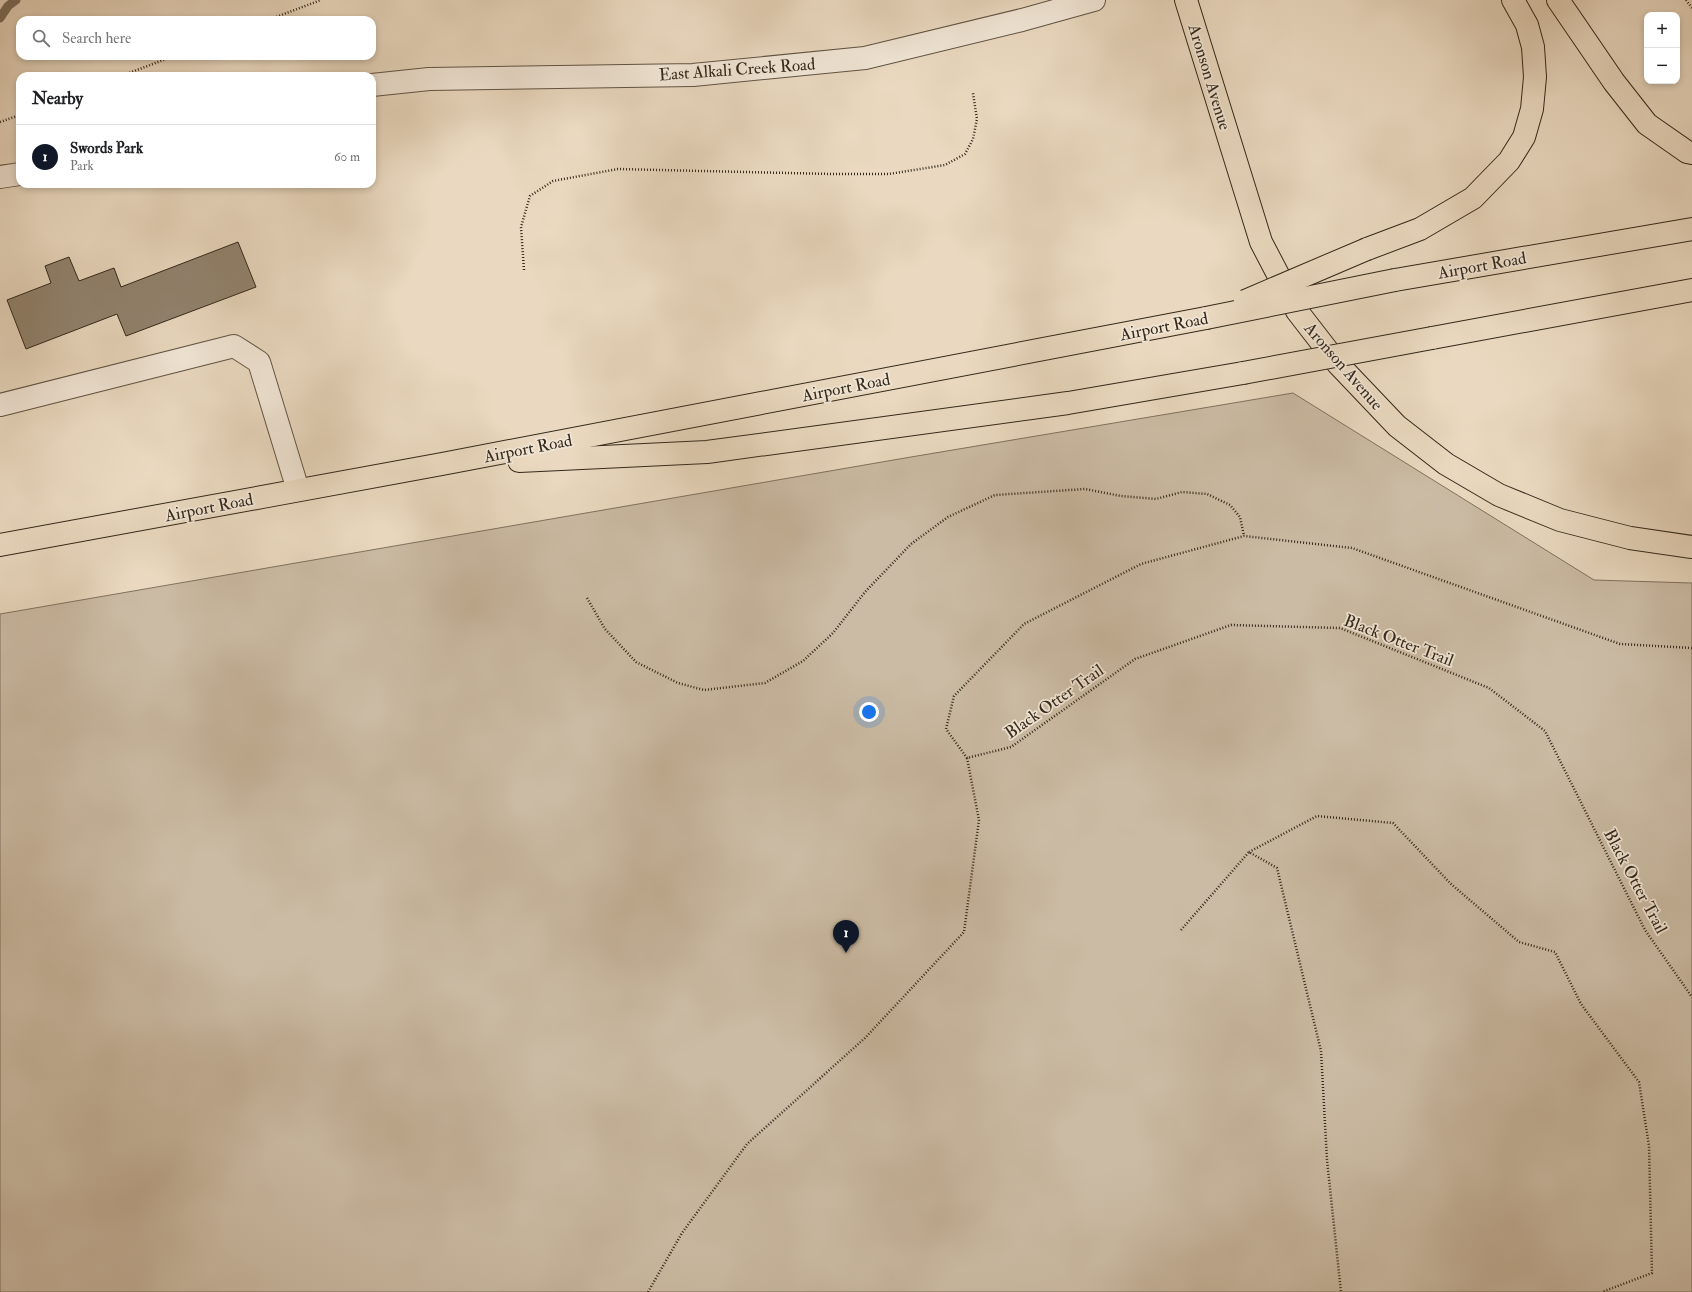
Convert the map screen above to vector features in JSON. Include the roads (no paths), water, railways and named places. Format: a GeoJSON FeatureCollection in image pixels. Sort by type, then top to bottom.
{"type":"FeatureCollection","features":[{"type":"Feature","properties":{"kind":"main road","name":"Aronson Avenue"},"geometry":{"type":"LineString","coordinates":[[1186,0],[1261,242],[1297,311],[1338,364],[1397,426],[1446,464],[1500,495],[1560,520],[1630,538],[1692,547]]}},
{"type":"Feature","properties":{"kind":"main road"},"geometry":{"type":"LineString","coordinates":[[1206,318],[1367,249],[1420,229],[1473,198],[1509,161],[1524,137],[1532,109],[1535,77],[1533,47],[1527,26],[1514,0]]}},
{"type":"Feature","properties":{"kind":"main road"},"geometry":{"type":"LineString","coordinates":[[1558,0],[1614,82],[1647,124],[1687,152],[1692,153]]}},
{"type":"Feature","properties":{"kind":"main road","name":"Airport Road"},"geometry":{"type":"LineString","coordinates":[[0,546],[442,464],[1206,318],[1395,280],[1692,229]]}},
{"type":"Feature","properties":{"kind":"main road"},"geometry":{"type":"LineString","coordinates":[[442,464],[707,452],[1068,403],[1243,373],[1692,290]]}},
{"type":"Feature","properties":{"kind":"street","name":"East Alkali Creek Road"},"geometry":{"type":"LineString","coordinates":[[376,85],[429,79],[693,75],[865,58],[1022,20],[1094,0]]}},
{"type":"Feature","properties":{"kind":"street"},"geometry":{"type":"LineString","coordinates":[[0,177],[16,175]]}},
{"type":"Feature","properties":{"kind":"street"},"geometry":{"type":"LineString","coordinates":[[0,405],[234,346],[259,362],[298,490]]}},
{"type":"Feature","properties":{"kind":"waterway"},"geometry":{"type":"LineString","coordinates":[[0,18],[8,6],[16,0]]}},
{"type":"Feature","properties":{"kind":"place","name":"Swords Park"},"geometry":{"type":"Point","coordinates":[846,953]}}]}
